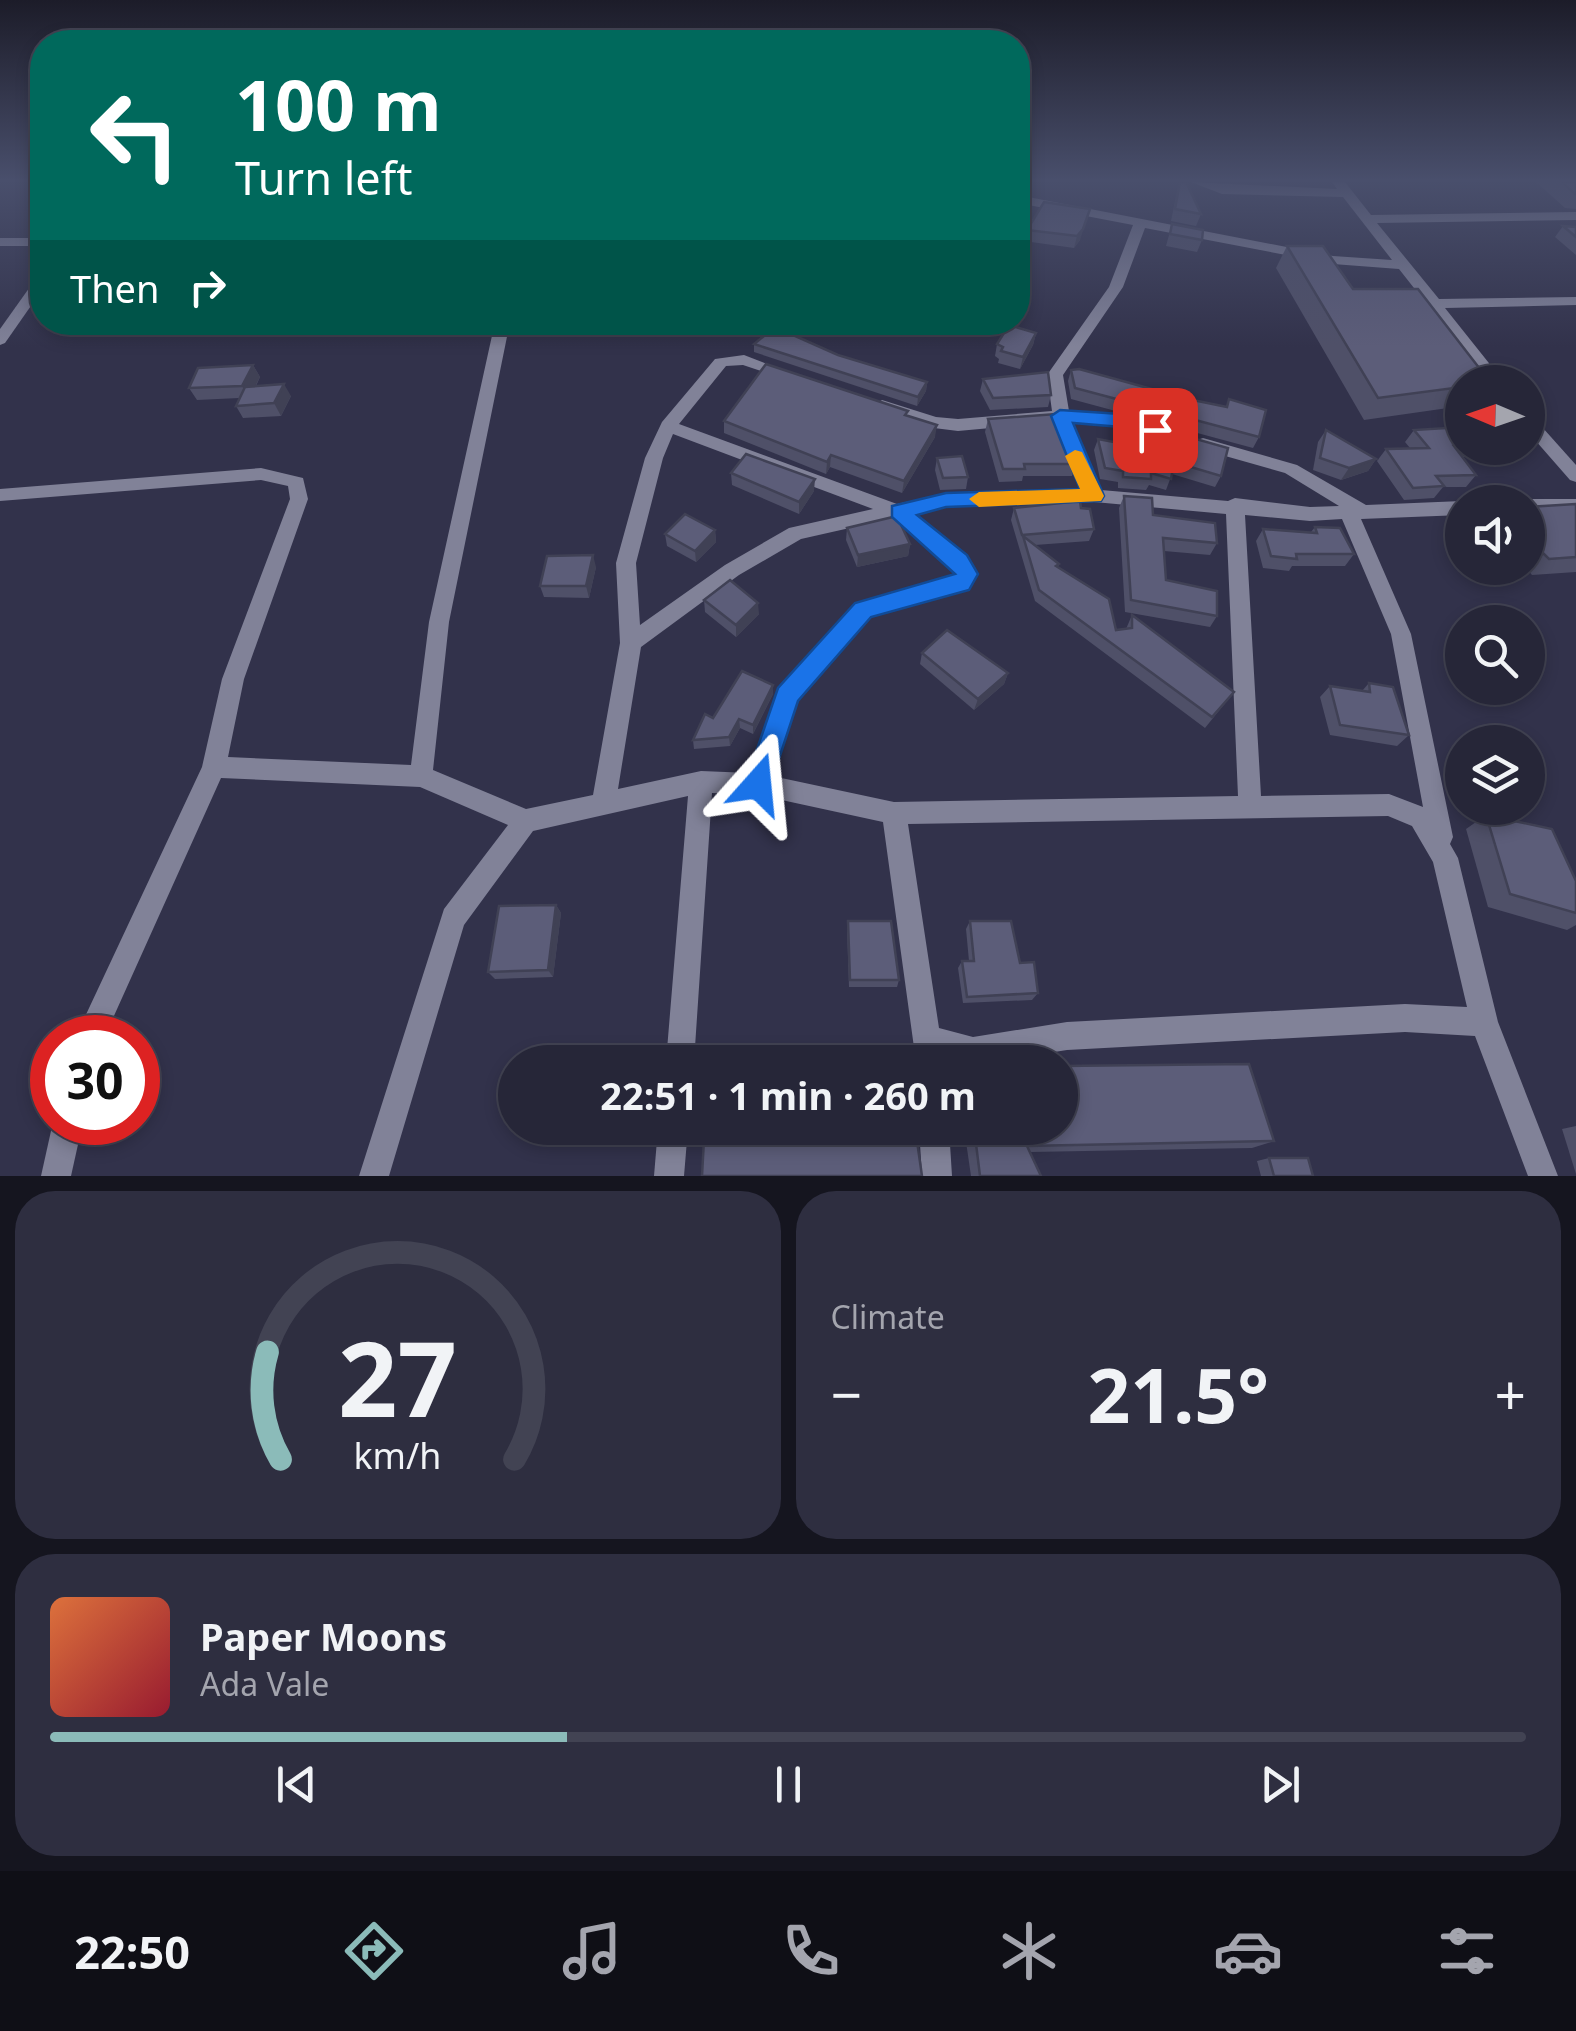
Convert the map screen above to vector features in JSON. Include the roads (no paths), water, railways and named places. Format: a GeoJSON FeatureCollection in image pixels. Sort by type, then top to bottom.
{"type":"FeatureCollection","features":[{"type":"Feature","properties":{"kind":"street"},"geometry":{"type":"LineString","coordinates":[[1094,496],[1060,416],[1055,375],[1116,287],[1135,237]]}},
{"type":"Feature","properties":{"kind":"street"},"geometry":{"type":"LineString","coordinates":[[1222,237],[1333,260],[1404,265]]}},
{"type":"Feature","properties":{"kind":"street"},"geometry":{"type":"LineString","coordinates":[[1382,237],[1482,365]]}},
{"type":"Feature","properties":{"kind":"street"},"geometry":{"type":"LineString","coordinates":[[0,242],[30,242]]}},
{"type":"Feature","properties":{"kind":"street"},"geometry":{"type":"LineString","coordinates":[[0,340],[30,297]]}},
{"type":"Feature","properties":{"kind":"street"},"geometry":{"type":"LineString","coordinates":[[1434,304],[1576,301]]}},
{"type":"Feature","properties":{"kind":"street"},"geometry":{"type":"LineString","coordinates":[[421,776],[439,622],[500,335]]}},
{"type":"Feature","properties":{"kind":"street"},"geometry":{"type":"LineString","coordinates":[[604,803],[631,643],[626,563],[654,458],[668,426],[721,362],[744,360],[802,379]]}},
{"type":"Feature","properties":{"kind":"street"},"geometry":{"type":"LineString","coordinates":[[858,398],[934,422],[958,425],[1060,416],[1121,421],[1291,469],[1357,513],[1401,634],[1445,858],[1484,1022],[1542,1176]]}},
{"type":"Feature","properties":{"kind":"street"},"geometry":{"type":"LineString","coordinates":[[668,426],[900,512],[959,561],[967,574],[961,584],[863,610],[787,695],[758,784]]}},
{"type":"Feature","properties":{"kind":"street"},"geometry":{"type":"LineString","coordinates":[[1545,441],[1576,476]]}},
{"type":"Feature","properties":{"kind":"street"},"geometry":{"type":"LineString","coordinates":[[0,495],[261,474],[297,482],[299,499],[233,679],[214,767],[100,1015]]}},
{"type":"Feature","properties":{"kind":"street"},"geometry":{"type":"LineString","coordinates":[[631,643],[732,570],[796,533],[946,500],[1094,496],[1357,513],[1445,509]]}},
{"type":"Feature","properties":{"kind":"street"},"geometry":{"type":"LineString","coordinates":[[1235,505],[1250,807]]}},
{"type":"Feature","properties":{"kind":"street"},"geometry":{"type":"LineString","coordinates":[[1545,506],[1576,506]]}},
{"type":"Feature","properties":{"kind":"street"},"geometry":{"type":"LineString","coordinates":[[214,767],[421,776],[526,821],[700,782],[758,784],[894,813],[1390,805],[1410,810],[1431,829],[1445,858]]}},
{"type":"Feature","properties":{"kind":"street"},"geometry":{"type":"LineString","coordinates":[[681,1045],[700,782]]}},
{"type":"Feature","properties":{"kind":"street"},"geometry":{"type":"LineString","coordinates":[[894,813],[928,1045]]}},
{"type":"Feature","properties":{"kind":"street"},"geometry":{"type":"LineString","coordinates":[[374,1176],[453,918],[526,821]]}},
{"type":"Feature","properties":{"kind":"street"},"geometry":{"type":"LineString","coordinates":[[1011,1045],[1067,1036],[1406,1018],[1484,1022]]}},
{"type":"Feature","properties":{"kind":"street"},"geometry":{"type":"LineString","coordinates":[[56,1176],[63,1145]]}},
{"type":"Feature","properties":{"kind":"street"},"geometry":{"type":"LineString","coordinates":[[669,1176],[672,1145]]}},
{"type":"Feature","properties":{"kind":"street"},"geometry":{"type":"LineString","coordinates":[[935,1145],[937,1176]]}}]}
